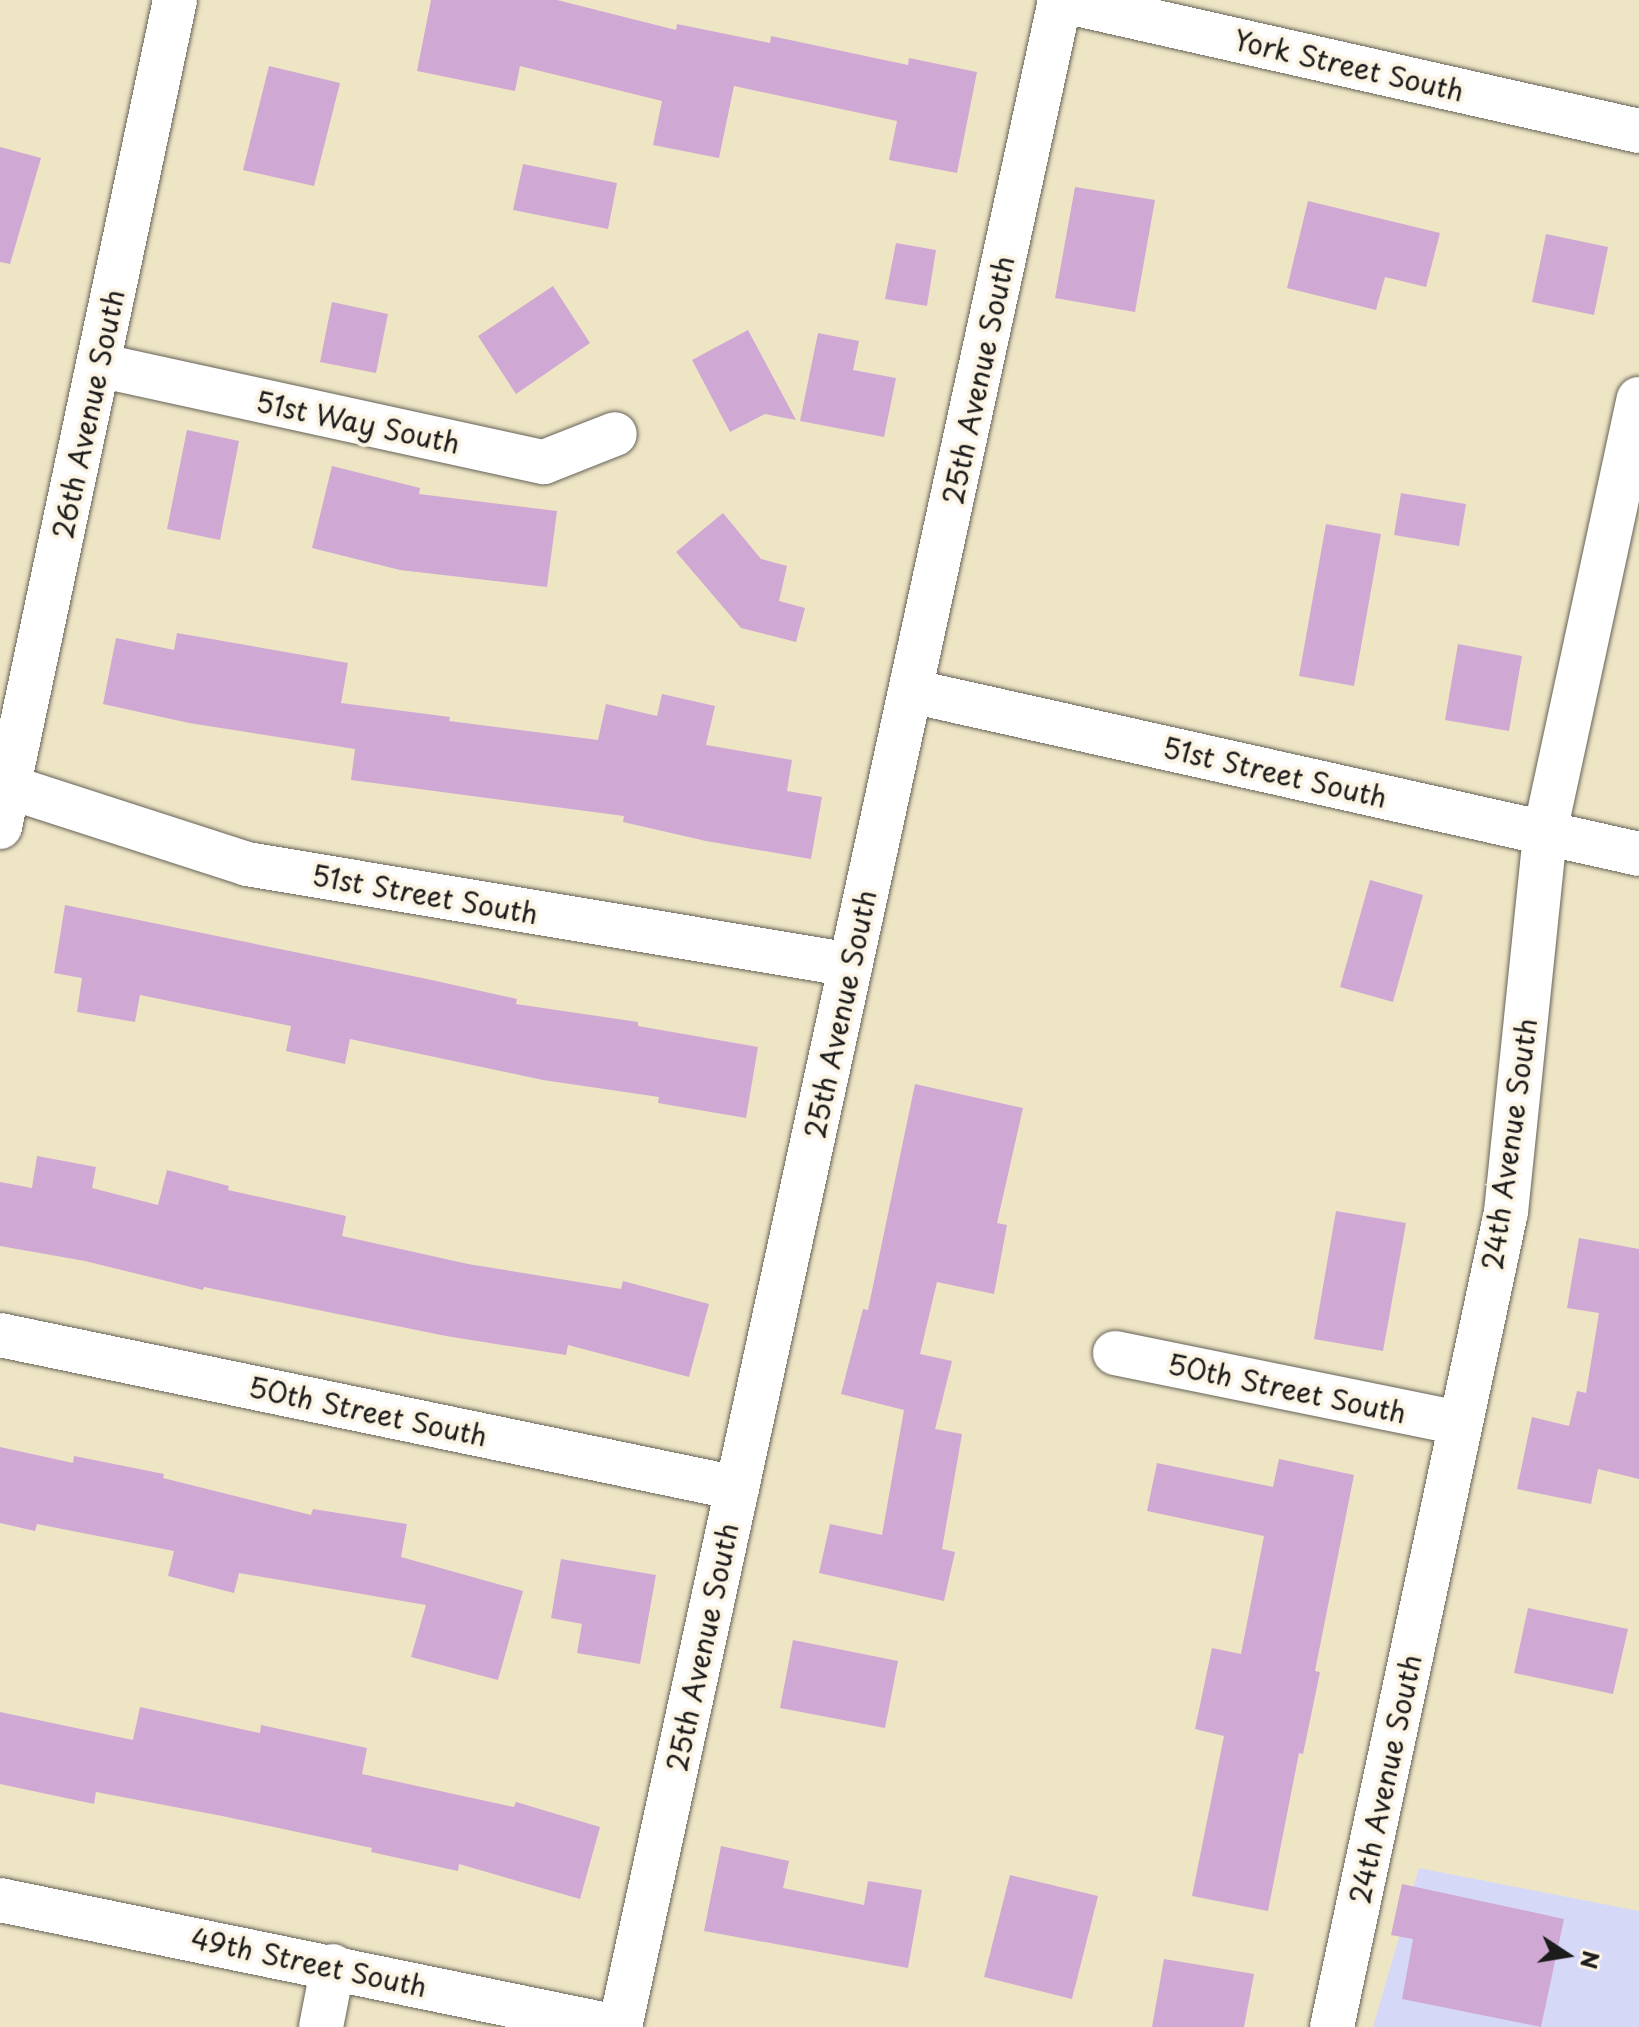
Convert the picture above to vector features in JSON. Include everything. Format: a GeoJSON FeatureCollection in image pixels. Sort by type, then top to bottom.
{"type":"FeatureCollection","features":[{"type":"Feature","properties":{"kind":"street","name":"26th Avenue South"},"geometry":{"type":"LineString","coordinates":[[4,807],[175,0]]}},
{"type":"Feature","properties":{"kind":"street","name":"York Street South"},"geometry":{"type":"LineString","coordinates":[[1060,0],[1639,131]]}},
{"type":"Feature","properties":{"kind":"street","name":"25th Avenue South"},"geometry":{"type":"LineString","coordinates":[[618,2027],[1060,0]]}},
{"type":"Feature","properties":{"kind":"street","name":"51st Way South"},"geometry":{"type":"LineString","coordinates":[[98,365],[544,462],[615,434]]}},
{"type":"Feature","properties":{"kind":"street","name":"24th Avenue South"},"geometry":{"type":"LineString","coordinates":[[1332,2027],[1506,1212],[1545,832],[1639,399]]}},
{"type":"Feature","properties":{"kind":"street","name":"51st Street South"},"geometry":{"type":"LineString","coordinates":[[911,691],[1639,854]]}},
{"type":"Feature","properties":{"kind":"street","name":"51st Street South"},"geometry":{"type":"LineString","coordinates":[[4,807],[247,864],[851,965]]}},
{"type":"Feature","properties":{"kind":"street","name":"50th Street South"},"geometry":{"type":"LineString","coordinates":[[0,1335],[737,1488]]}},
{"type":"Feature","properties":{"kind":"street","name":"50th Street South"},"geometry":{"type":"LineString","coordinates":[[1115,1353],[1460,1423]]}},
{"type":"Feature","properties":{"kind":"street","name":"49th Street South"},"geometry":{"type":"LineString","coordinates":[[0,1900],[618,2027]]}},
{"type":"Feature","properties":{"kind":"street"},"geometry":{"type":"LineString","coordinates":[[321,2027],[333,1966]]}},
{"type":"Feature","properties":{"kind":"shaded area"},"geometry":{"type":"Polygon","coordinates":[[[1419,1868],[1639,1911],[1639,2027],[1373,2027],[1419,1868]]]}},
{"type":"Feature","properties":{"kind":"building"},"geometry":{"type":"Polygon","coordinates":[[[431,0],[557,0],[676,30],[677,24],[770,43],[771,36],[908,65],[909,58],[977,72],[957,173],[889,160],[897,121],[734,86],[719,158],[653,145],[662,101],[520,66],[515,91],[417,71],[431,0]]]}},
{"type":"Feature","properties":{"kind":"building"},"geometry":{"type":"Polygon","coordinates":[[[269,66],[340,83],[314,186],[243,170],[269,66]]]}},
{"type":"Feature","properties":{"kind":"building"},"geometry":{"type":"Polygon","coordinates":[[[0,147],[41,158],[10,264],[0,262],[0,147]]]}},
{"type":"Feature","properties":{"kind":"building"},"geometry":{"type":"Polygon","coordinates":[[[523,164],[617,183],[608,229],[513,210],[523,164]]]}},
{"type":"Feature","properties":{"kind":"building"},"geometry":{"type":"Polygon","coordinates":[[[1075,187],[1155,200],[1135,312],[1055,298],[1075,187]]]}},
{"type":"Feature","properties":{"kind":"building"},"geometry":{"type":"Polygon","coordinates":[[[1308,201],[1440,233],[1426,287],[1385,277],[1376,310],[1287,288],[1308,201]]]}},
{"type":"Feature","properties":{"kind":"building"},"geometry":{"type":"Polygon","coordinates":[[[1546,234],[1608,247],[1594,315],[1532,302],[1546,234]]]}},
{"type":"Feature","properties":{"kind":"building"},"geometry":{"type":"Polygon","coordinates":[[[896,243],[936,250],[927,306],[885,299],[896,243]]]}},
{"type":"Feature","properties":{"kind":"building"},"geometry":{"type":"Polygon","coordinates":[[[553,286],[590,343],[516,394],[478,336],[553,286]]]}},
{"type":"Feature","properties":{"kind":"building"},"geometry":{"type":"Polygon","coordinates":[[[332,302],[388,314],[376,373],[320,362],[332,302]]]}},
{"type":"Feature","properties":{"kind":"building"},"geometry":{"type":"Polygon","coordinates":[[[748,330],[796,420],[765,414],[730,432],[692,360],[748,330]]]}},
{"type":"Feature","properties":{"kind":"building"},"geometry":{"type":"Polygon","coordinates":[[[818,333],[859,341],[853,370],[896,378],[884,437],[800,421],[818,333]]]}},
{"type":"Feature","properties":{"kind":"building"},"geometry":{"type":"Polygon","coordinates":[[[187,430],[239,441],[220,540],[167,529],[187,430]]]}},
{"type":"Feature","properties":{"kind":"building"},"geometry":{"type":"Polygon","coordinates":[[[332,466],[420,488],[419,494],[557,511],[547,587],[400,570],[312,548],[332,466]]]}},
{"type":"Feature","properties":{"kind":"building"},"geometry":{"type":"Polygon","coordinates":[[[1401,493],[1466,504],[1459,546],[1394,535],[1401,493]]]}},
{"type":"Feature","properties":{"kind":"building"},"geometry":{"type":"Polygon","coordinates":[[[723,513],[761,559],[787,566],[779,601],[805,608],[796,642],[741,628],[676,552],[723,513]]]}},
{"type":"Feature","properties":{"kind":"building"},"geometry":{"type":"Polygon","coordinates":[[[1326,524],[1381,534],[1354,686],[1299,676],[1326,524]]]}},
{"type":"Feature","properties":{"kind":"building"},"geometry":{"type":"Polygon","coordinates":[[[177,633],[348,663],[341,703],[450,717],[449,721],[598,740],[606,704],[657,716],[662,694],[715,706],[706,745],[792,760],[787,791],[822,797],[811,859],[706,841],[623,822],[624,816],[351,780],[355,749],[189,723],[103,704],[116,638],[174,650],[177,633]]]}},
{"type":"Feature","properties":{"kind":"building"},"geometry":{"type":"Polygon","coordinates":[[[1458,644],[1522,656],[1509,731],[1445,720],[1458,644]]]}},
{"type":"Feature","properties":{"kind":"building"},"geometry":{"type":"Polygon","coordinates":[[[1370,880],[1423,895],[1393,1002],[1340,987],[1370,880]]]}},
{"type":"Feature","properties":{"kind":"building"},"geometry":{"type":"Polygon","coordinates":[[[65,905],[427,979],[517,999],[516,1004],[638,1022],[638,1026],[758,1047],[746,1118],[658,1103],[659,1097],[543,1080],[350,1039],[345,1064],[286,1051],[291,1026],[140,995],[135,1022],[77,1012],[82,978],[54,973],[65,905]]]}},
{"type":"Feature","properties":{"kind":"building"},"geometry":{"type":"Polygon","coordinates":[[[915,1084],[1023,1108],[997,1223],[1007,1225],[994,1294],[937,1282],[920,1354],[952,1361],[935,1429],[962,1434],[942,1549],[955,1552],[944,1601],[819,1573],[830,1524],[882,1535],[904,1410],[841,1394],[863,1309],[868,1310],[915,1084]]]}},
{"type":"Feature","properties":{"kind":"building"},"geometry":{"type":"Polygon","coordinates":[[[37,1156],[96,1167],[92,1188],[158,1205],[167,1170],[229,1186],[228,1190],[346,1216],[342,1236],[468,1264],[621,1289],[623,1281],[709,1304],[689,1377],[568,1345],[566,1355],[446,1336],[204,1287],[203,1290],[85,1261],[0,1246],[0,1182],[32,1188],[37,1156]]]}},
{"type":"Feature","properties":{"kind":"building"},"geometry":{"type":"Polygon","coordinates":[[[1336,1211],[1406,1223],[1383,1351],[1314,1339],[1336,1211]]]}},
{"type":"Feature","properties":{"kind":"building"},"geometry":{"type":"Polygon","coordinates":[[[1579,1238],[1639,1249],[1639,1479],[1598,1469],[1591,1504],[1517,1489],[1532,1417],[1569,1426],[1577,1391],[1586,1393],[1599,1313],[1567,1308],[1579,1238]]]}},
{"type":"Feature","properties":{"kind":"building"},"geometry":{"type":"Polygon","coordinates":[[[0,1447],[73,1463],[74,1456],[164,1474],[163,1478],[311,1515],[313,1509],[407,1524],[401,1557],[523,1591],[498,1680],[411,1657],[426,1605],[239,1573],[234,1593],[168,1576],[174,1551],[37,1524],[35,1531],[0,1523],[0,1447]]]}},
{"type":"Feature","properties":{"kind":"building"},"geometry":{"type":"Polygon","coordinates":[[[1279,1459],[1354,1475],[1315,1671],[1320,1672],[1303,1754],[1299,1753],[1268,1911],[1192,1896],[1224,1736],[1195,1729],[1212,1648],[1241,1654],[1264,1536],[1147,1511],[1157,1463],[1273,1487],[1279,1459]]]}},
{"type":"Feature","properties":{"kind":"building"},"geometry":{"type":"Polygon","coordinates":[[[561,1559],[656,1575],[640,1664],[577,1653],[582,1624],[551,1618],[561,1559]]]}},
{"type":"Feature","properties":{"kind":"building"},"geometry":{"type":"Polygon","coordinates":[[[1528,1608],[1628,1629],[1613,1694],[1514,1673],[1528,1608]]]}},
{"type":"Feature","properties":{"kind":"building"},"geometry":{"type":"Polygon","coordinates":[[[793,1640],[898,1661],[885,1728],[780,1708],[793,1640]]]}},
{"type":"Feature","properties":{"kind":"building"},"geometry":{"type":"Polygon","coordinates":[[[140,1707],[260,1733],[261,1725],[367,1748],[362,1774],[514,1807],[516,1802],[600,1827],[580,1899],[459,1864],[458,1871],[371,1852],[372,1848],[222,1816],[96,1792],[94,1804],[0,1784],[0,1712],[133,1740],[140,1707]]]}},
{"type":"Feature","properties":{"kind":"building"},"geometry":{"type":"Polygon","coordinates":[[[721,1846],[789,1861],[783,1888],[864,1905],[868,1881],[922,1890],[908,1968],[704,1931],[721,1846]]]}},
{"type":"Feature","properties":{"kind":"building"},"geometry":{"type":"Polygon","coordinates":[[[1010,1875],[1098,1896],[1072,1999],[984,1977],[1010,1875]]]}},
{"type":"Feature","properties":{"kind":"building"},"geometry":{"type":"Polygon","coordinates":[[[1402,1884],[1564,1919],[1541,2027],[1402,1999],[1413,1939],[1391,1935],[1402,1884]]]}},
{"type":"Feature","properties":{"kind":"building"},"geometry":{"type":"Polygon","coordinates":[[[1164,1959],[1254,1974],[1244,2027],[1152,2027],[1164,1959]]]}}]}
